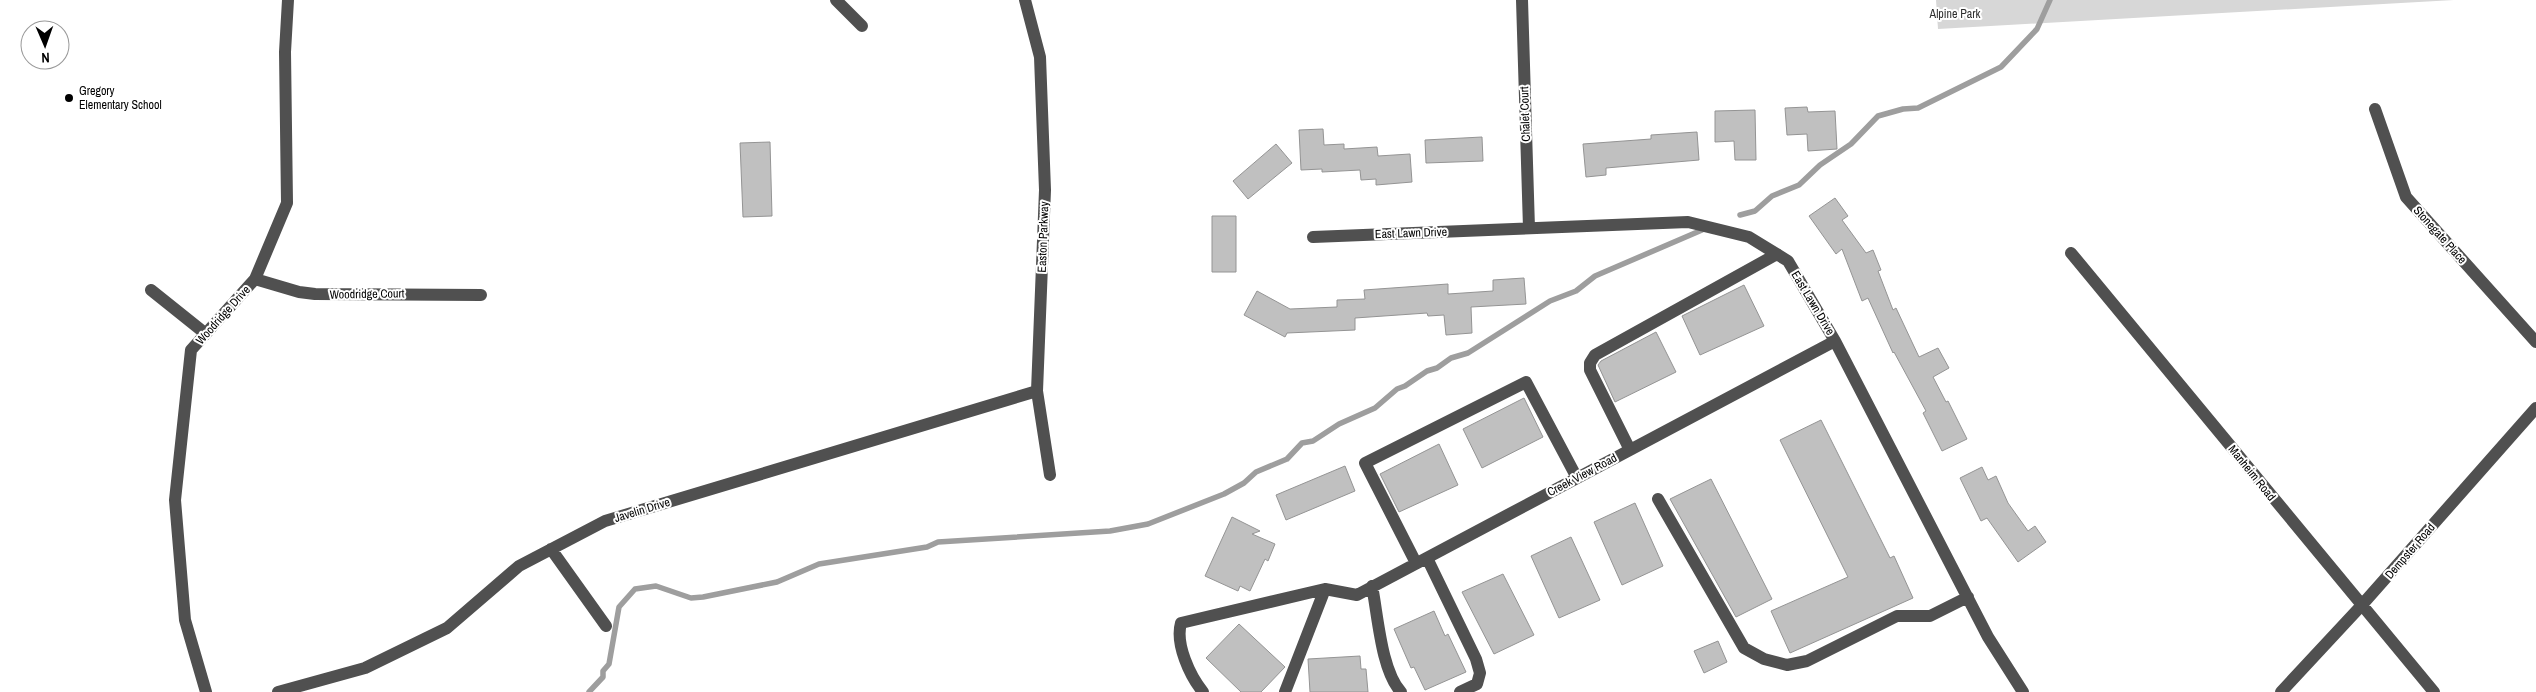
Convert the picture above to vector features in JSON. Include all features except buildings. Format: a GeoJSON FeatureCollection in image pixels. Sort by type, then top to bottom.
{"type":"FeatureCollection","features":[{"type":"Feature","properties":{"kind":"street","name":"Woodridge Drive"},"geometry":{"type":"LineString","coordinates":[[206,692],[185,620],[175,500],[191,350],[255,279],[286,203],[285,52],[288,0]]}},
{"type":"Feature","properties":{"kind":"street"},"geometry":{"type":"LineString","coordinates":[[836,0],[862,26]]}},
{"type":"Feature","properties":{"kind":"street","name":"Easton Parkway"},"geometry":{"type":"LineString","coordinates":[[1025,0],[1040,57],[1045,190],[1037,390],[1050,476]]}},
{"type":"Feature","properties":{"kind":"street","name":"Chalet Court"},"geometry":{"type":"LineString","coordinates":[[1522,0],[1529,228]]}},
{"type":"Feature","properties":{"kind":"street","name":"Stonegate Place"},"geometry":{"type":"LineString","coordinates":[[2375,109],[2406,197],[2536,342]]}},
{"type":"Feature","properties":{"kind":"street","name":"East Lawn Drive"},"geometry":{"type":"LineString","coordinates":[[1313,237],[1688,222],[1749,237],[1777,254],[1788,262],[1835,341],[1988,637],[2024,692]]}},
{"type":"Feature","properties":{"kind":"street","name":"Manheim Road"},"geometry":{"type":"LineString","coordinates":[[2071,253],[2434,692]]}},
{"type":"Feature","properties":{"kind":"street"},"geometry":{"type":"LineString","coordinates":[[1630,450],[1590,370],[1590,362],[1595,355],[1777,254]]}},
{"type":"Feature","properties":{"kind":"street","name":"Woodridge Court"},"geometry":{"type":"LineString","coordinates":[[255,279],[299,292],[315,294],[481,295]]}},
{"type":"Feature","properties":{"kind":"street"},"geometry":{"type":"LineString","coordinates":[[151,290],[206,334]]}},
{"type":"Feature","properties":{"kind":"street","name":"Creek View Road"},"geometry":{"type":"LineString","coordinates":[[1325,589],[1357,594],[1835,341]]}},
{"type":"Feature","properties":{"kind":"street"},"geometry":{"type":"LineString","coordinates":[[1460,692],[1477,684],[1480,673],[1476,659],[1365,463],[1526,382],[1577,478]]}},
{"type":"Feature","properties":{"kind":"street","name":"Javelin Drive"},"geometry":{"type":"LineString","coordinates":[[278,692],[365,668],[447,628],[519,566],[605,521],[1037,390]]}},
{"type":"Feature","properties":{"kind":"street","name":"Dempster Road"},"geometry":{"type":"LineString","coordinates":[[2281,692],[2361,606],[2536,408]]}},
{"type":"Feature","properties":{"kind":"street"},"geometry":{"type":"LineString","coordinates":[[1658,499],[1744,648],[1764,658],[1787,665],[1807,661],[1897,616],[1930,616],[1968,598]]}},
{"type":"Feature","properties":{"kind":"street"},"geometry":{"type":"LineString","coordinates":[[551,549],[606,626]]}},
{"type":"Feature","properties":{"kind":"street"},"geometry":{"type":"LineString","coordinates":[[1372,586],[1386,661],[1396,687],[1401,692]]}},
{"type":"Feature","properties":{"kind":"street"},"geometry":{"type":"LineString","coordinates":[[1203,692],[1189,669],[1181,644],[1179,630],[1181,624],[1325,589]]}},
{"type":"Feature","properties":{"kind":"street"},"geometry":{"type":"LineString","coordinates":[[1285,692],[1325,589]]}},
{"type":"Feature","properties":{"kind":"green space","name":"Alpine Park"},"geometry":{"type":"Polygon","coordinates":[[[1936,0],[2454,0],[1938,29],[1936,0]]]}},
{"type":"Feature","properties":{"kind":"waterway"},"geometry":{"type":"LineString","coordinates":[[1740,215],[1755,211],[1772,196],[1799,185],[1820,165],[1851,144],[1878,116],[1903,109],[1918,108],[2001,67],[2037,29],[2050,0]]}},
{"type":"Feature","properties":{"kind":"waterway"},"geometry":{"type":"LineString","coordinates":[[589,692],[603,677],[603,671],[609,664],[619,607],[635,589],[656,586],[691,598],[703,597],[777,582],[819,564],[927,547],[938,542],[1110,531],[1148,524],[1224,494],[1244,483],[1256,472],[1287,459],[1302,443],[1313,441],[1339,424],[1375,408],[1397,389],[1405,386],[1427,371],[1437,368],[1451,358],[1468,353],[1550,301],[1576,291],[1595,276],[1702,230]]}},
{"type":"Feature","properties":{"kind":"place","name":"Gregory Elementary School"},"geometry":{"type":"Point","coordinates":[69,98]}}]}
